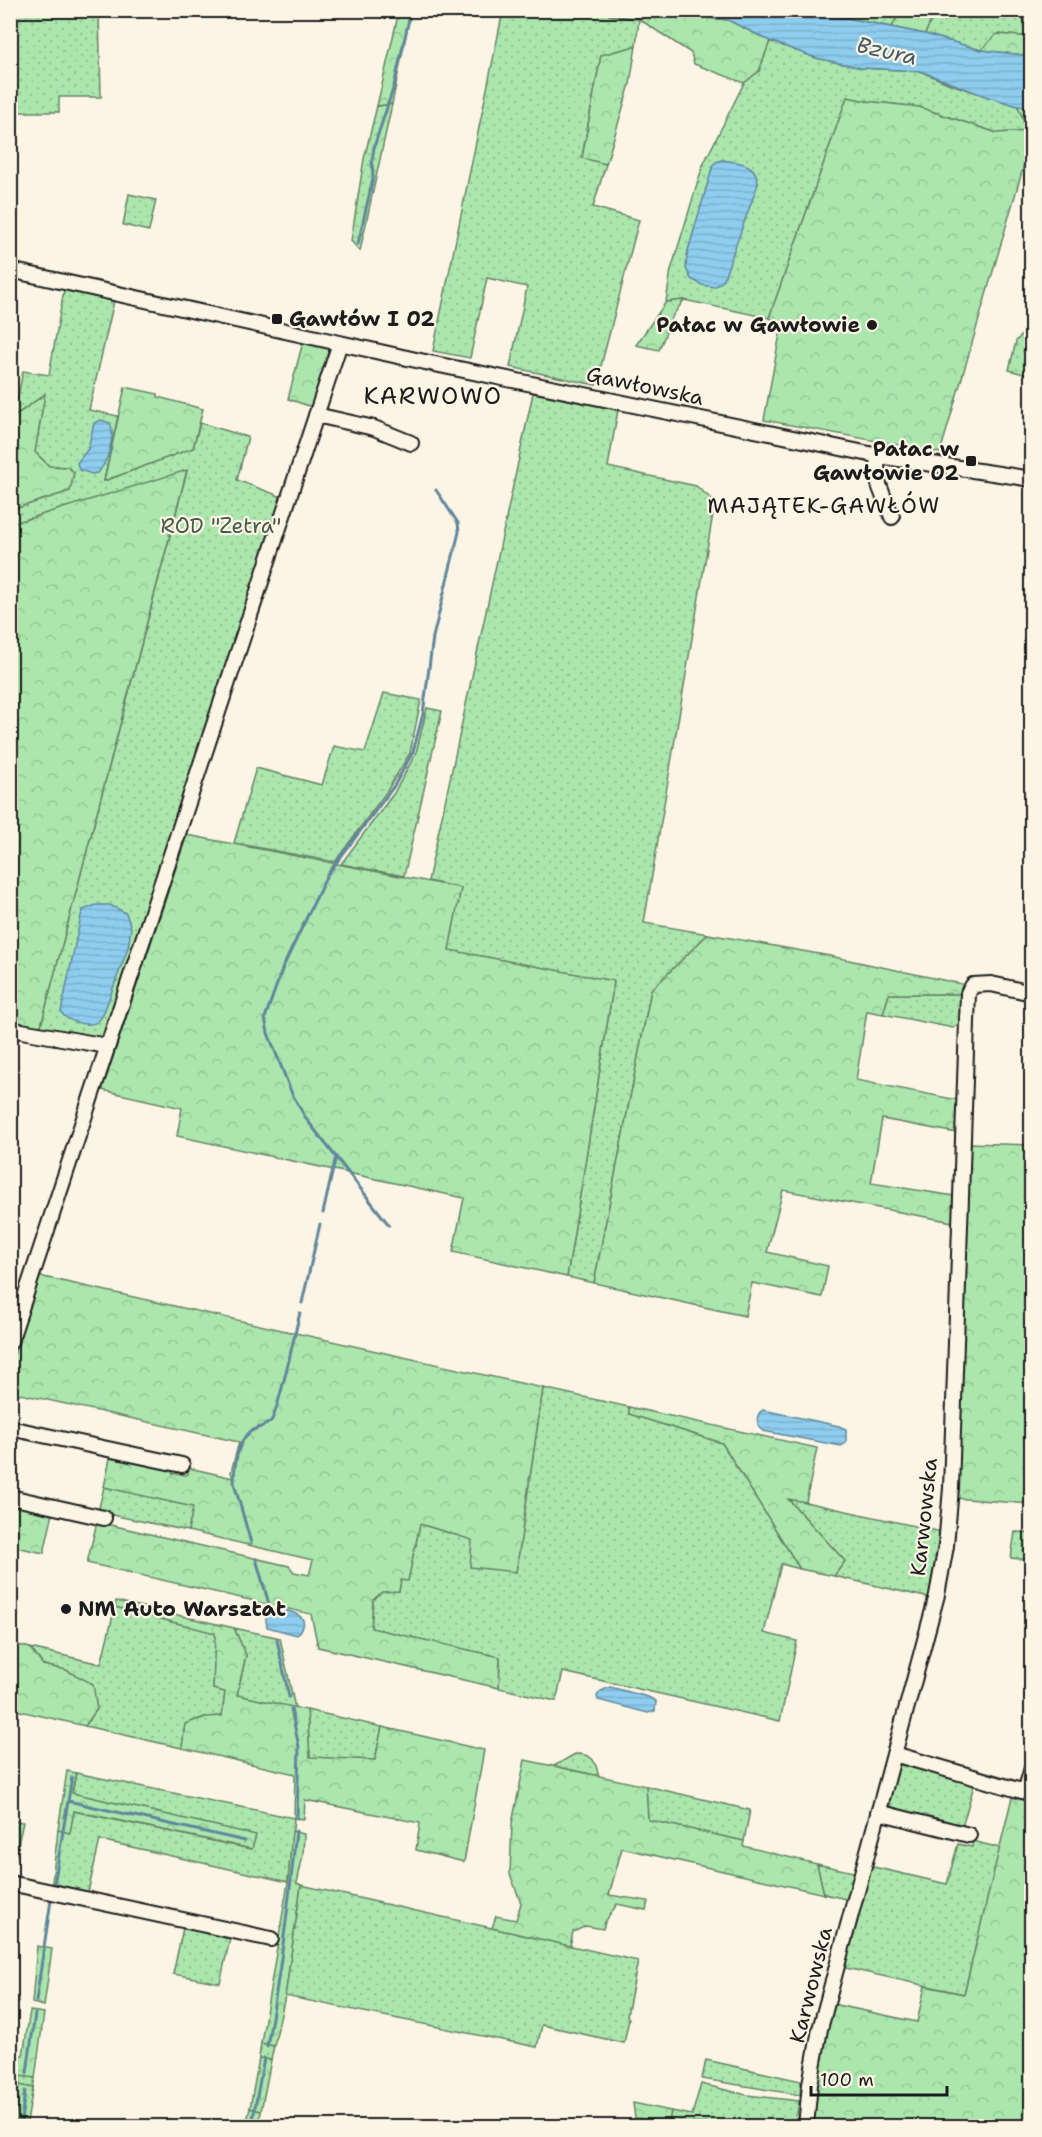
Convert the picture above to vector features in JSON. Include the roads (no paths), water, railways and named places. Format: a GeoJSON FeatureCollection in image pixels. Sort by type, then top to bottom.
{"type":"FeatureCollection","features":[{"type":"Feature","properties":{"kind":"street","name":"Gawłowska"},"geometry":{"type":"LineString","coordinates":[[10,270],[340,343],[879,456],[1032,479]]}},
{"type":"Feature","properties":{"kind":"street"},"geometry":{"type":"LineString","coordinates":[[10,1342],[340,343]]}},
{"type":"Feature","properties":{"kind":"street"},"geometry":{"type":"LineString","coordinates":[[316,415],[374,428],[411,443]]}},
{"type":"Feature","properties":{"kind":"street"},"geometry":{"type":"LineString","coordinates":[[879,456],[876,479],[892,517]]}},
{"type":"Feature","properties":{"kind":"street","name":"Karwowska"},"geometry":{"type":"LineString","coordinates":[[806,2127],[808,2098],[820,2029],[937,1595],[946,1546],[955,1391],[968,993],[973,985],[985,983],[1032,993]]}},
{"type":"Feature","properties":{"kind":"street"},"geometry":{"type":"LineString","coordinates":[[10,1029],[107,1046]]}},
{"type":"Feature","properties":{"kind":"street"},"geometry":{"type":"LineString","coordinates":[[10,1428],[183,1465]]}},
{"type":"Feature","properties":{"kind":"street"},"geometry":{"type":"LineString","coordinates":[[10,1497],[104,1518]]}},
{"type":"Feature","properties":{"kind":"street"},"geometry":{"type":"LineString","coordinates":[[894,1754],[1028,1793],[1032,1768]]}},
{"type":"Feature","properties":{"kind":"street"},"geometry":{"type":"LineString","coordinates":[[878,1812],[969,1836]]}},
{"type":"Feature","properties":{"kind":"street"},"geometry":{"type":"LineString","coordinates":[[10,1883],[271,1939]]}},
{"type":"Feature","properties":{"kind":"water","name":"Bzura"},"geometry":{"type":"Polygon","coordinates":[[[692,11],[812,11],[925,34],[981,50],[1031,56],[1031,107],[1018,106],[985,96],[920,71],[862,68],[816,58],[770,41],[728,20],[708,18],[692,11]]]}},
{"type":"Feature","properties":{"kind":"water"},"geometry":{"type":"Polygon","coordinates":[[[722,160],[741,163],[751,168],[757,177],[758,184],[723,281],[714,287],[702,285],[691,279],[686,268],[687,254],[713,165],[722,160]]]}},
{"type":"Feature","properties":{"kind":"water"},"geometry":{"type":"Polygon","coordinates":[[[101,420],[110,423],[111,442],[104,464],[97,473],[92,474],[79,470],[77,463],[88,449],[94,423],[101,420]]]}},
{"type":"Feature","properties":{"kind":"water"},"geometry":{"type":"Polygon","coordinates":[[[96,905],[110,905],[126,913],[131,928],[128,948],[103,1015],[93,1024],[83,1024],[67,1018],[61,1012],[81,916],[83,910],[96,905]]]}},
{"type":"Feature","properties":{"kind":"water"},"geometry":{"type":"Polygon","coordinates":[[[763,1410],[839,1426],[846,1429],[846,1443],[841,1446],[763,1431],[757,1420],[763,1410]]]}},
{"type":"Feature","properties":{"kind":"water"},"geometry":{"type":"Polygon","coordinates":[[[278,1608],[295,1613],[303,1619],[302,1629],[297,1635],[267,1627],[265,1613],[267,1610],[278,1608]]]}},
{"type":"Feature","properties":{"kind":"water"},"geometry":{"type":"Polygon","coordinates":[[[610,1687],[656,1701],[655,1711],[648,1713],[598,1700],[597,1696],[601,1691],[610,1687]]]}},
{"type":"Feature","properties":{"kind":"waterway"},"geometry":{"type":"LineString","coordinates":[[358,244],[373,178],[374,147],[394,86],[411,10]]}},
{"type":"Feature","properties":{"kind":"waterway"},"geometry":{"type":"LineString","coordinates":[[389,1225],[307,1120],[292,1094],[268,1033],[265,1018],[283,967],[327,875],[394,786],[413,752],[423,714],[433,637],[459,532],[458,523],[436,490]]}},
{"type":"Feature","properties":{"kind":"waterway"},"geometry":{"type":"LineString","coordinates":[[323,1213],[336,1156]]}},
{"type":"Feature","properties":{"kind":"waterway"},"geometry":{"type":"LineString","coordinates":[[302,1303],[320,1224]]}},
{"type":"Feature","properties":{"kind":"waterway"},"geometry":{"type":"LineString","coordinates":[[251,1543],[234,1483],[237,1455],[246,1436],[271,1421],[282,1387],[300,1313]]}},
{"type":"Feature","properties":{"kind":"waterway"},"geometry":{"type":"LineString","coordinates":[[256,1559],[271,1611]]}},
{"type":"Feature","properties":{"kind":"waterway"},"geometry":{"type":"LineString","coordinates":[[277,1640],[289,1697]]}},
{"type":"Feature","properties":{"kind":"waterway"},"geometry":{"type":"LineString","coordinates":[[291,1709],[299,1747],[297,1818]]}},
{"type":"Feature","properties":{"kind":"waterway"},"geometry":{"type":"LineString","coordinates":[[54,1885],[72,1777]]}},
{"type":"Feature","properties":{"kind":"waterway"},"geometry":{"type":"LineString","coordinates":[[68,1801],[245,1841]]}},
{"type":"Feature","properties":{"kind":"waterway"},"geometry":{"type":"LineString","coordinates":[[267,2046],[284,1939],[296,1831]]}},
{"type":"Feature","properties":{"kind":"waterway"},"geometry":{"type":"LineString","coordinates":[[36,2001],[51,1900]]}},
{"type":"Feature","properties":{"kind":"waterway"},"geometry":{"type":"LineString","coordinates":[[27,2073],[35,2014]]}},
{"type":"Feature","properties":{"kind":"waterway"},"geometry":{"type":"LineString","coordinates":[[252,2124],[264,2058]]}},
{"type":"Feature","properties":{"kind":"waterway"},"geometry":{"type":"LineString","coordinates":[[21,2120],[25,2091]]}},
{"type":"Feature","properties":{"kind":"place","name":"Gawłów I 02"},"geometry":{"type":"Point","coordinates":[277,319]}},
{"type":"Feature","properties":{"kind":"place","name":"Pałac w Gawłowie"},"geometry":{"type":"Point","coordinates":[872,325]}},
{"type":"Feature","properties":{"kind":"place","name":"Pałac w Gawłowie 02"},"geometry":{"type":"Point","coordinates":[971,461]}},
{"type":"Feature","properties":{"kind":"place","name":"NM Auto Warsztat"},"geometry":{"type":"Point","coordinates":[66,1609]}},
{"type":"Feature","properties":{"kind":"district","name":"KARWOWO"},"geometry":{"type":"Point","coordinates":[433,396]}},
{"type":"Feature","properties":{"kind":"district","name":"MAJĄTEK-GAWŁÓW"},"geometry":{"type":"Point","coordinates":[824,505]}},
{"type":"Feature","properties":{"kind":"park label","name":"ROD \"Zetra\""},"geometry":{"type":"Point","coordinates":[221,526]}}]}
